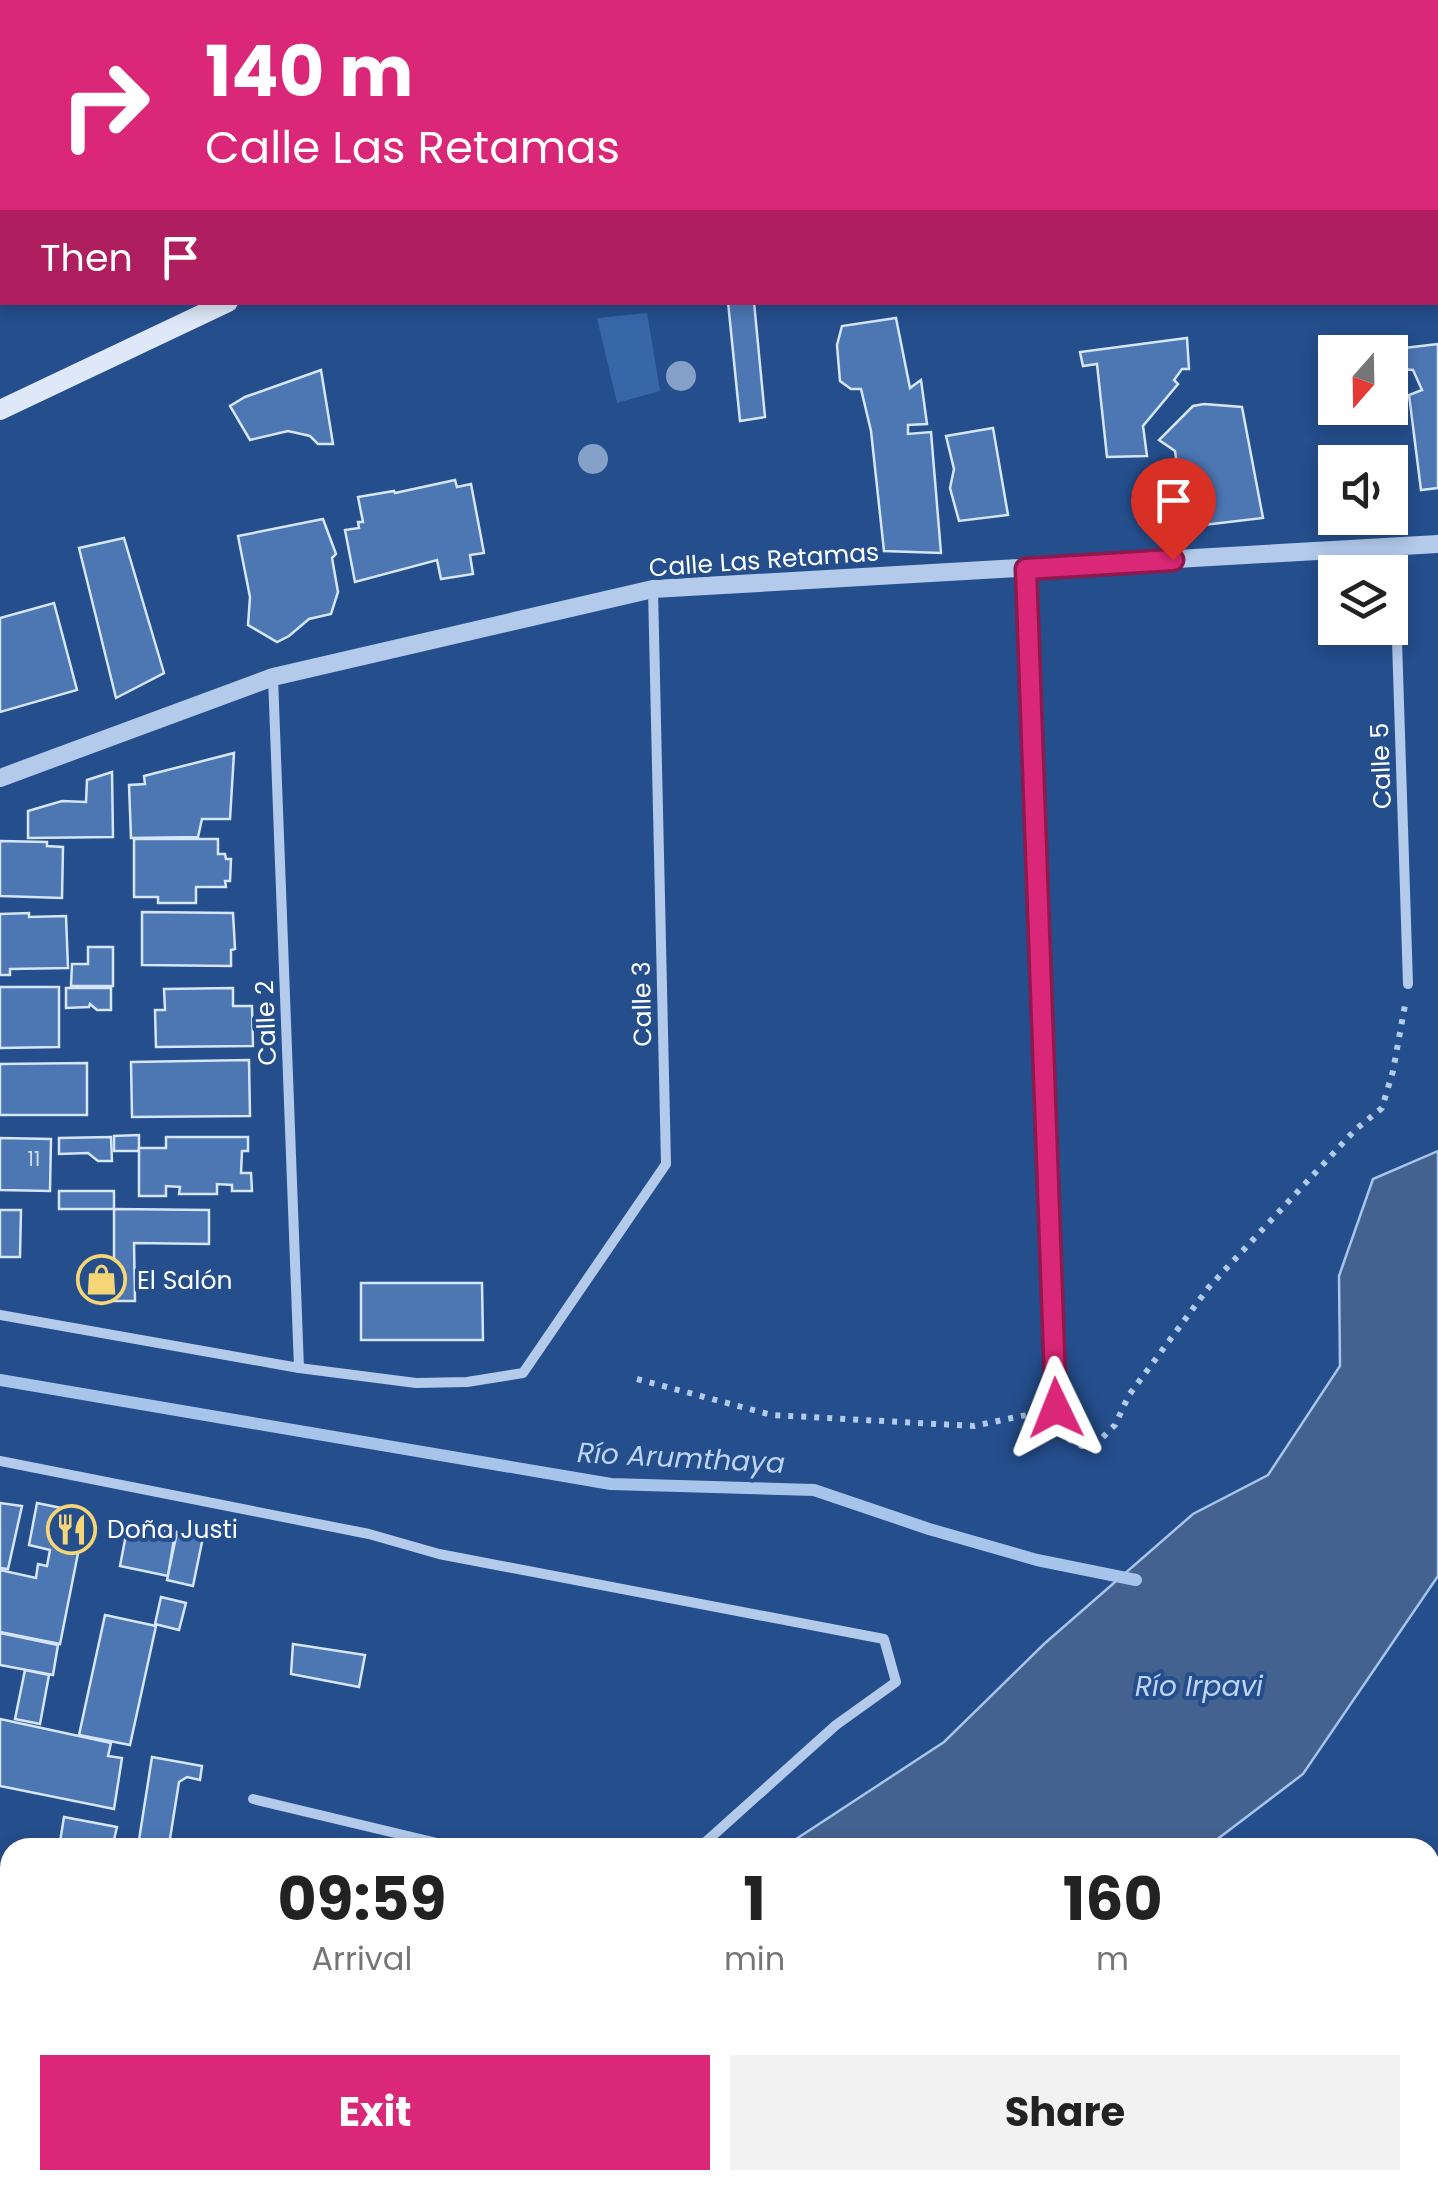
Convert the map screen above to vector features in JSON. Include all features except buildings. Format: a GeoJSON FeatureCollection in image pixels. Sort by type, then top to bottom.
{"type":"FeatureCollection","features":[{"type":"Feature","properties":{"kind":"main road"},"geometry":{"type":"LineString","coordinates":[[0,410],[222,305]]}},
{"type":"Feature","properties":{"kind":"street","name":"Calle Las Retamas"},"geometry":{"type":"LineString","coordinates":[[0,778],[273,677],[652,589],[1438,544]]}},
{"type":"Feature","properties":{"kind":"street","name":"Calle 5"},"geometry":{"type":"LineString","coordinates":[[1394,547],[1408,984]]}},
{"type":"Feature","properties":{"kind":"street"},"geometry":{"type":"LineString","coordinates":[[1026,569],[1056,1408]]}},
{"type":"Feature","properties":{"kind":"street","name":"Calle 3"},"geometry":{"type":"LineString","coordinates":[[299,1368],[416,1384],[467,1382],[523,1373],[666,1164],[652,589]]}},
{"type":"Feature","properties":{"kind":"street","name":"Calle 2"},"geometry":{"type":"LineString","coordinates":[[273,677],[299,1368]]}},
{"type":"Feature","properties":{"kind":"street"},"geometry":{"type":"LineString","coordinates":[[0,1315],[299,1368]]}},
{"type":"Feature","properties":{"kind":"street"},"geometry":{"type":"LineString","coordinates":[[0,1461],[369,1534],[439,1554],[884,1639],[896,1682],[836,1725],[710,1838]]}},
{"type":"Feature","properties":{"kind":"street"},"geometry":{"type":"LineString","coordinates":[[253,1798],[417,1838]]}},
{"type":"Feature","properties":{"kind":"path"},"geometry":{"type":"LineString","coordinates":[[637,1379],[772,1414],[974,1426],[1056,1408],[1061,1435],[1082,1446],[1099,1441],[1116,1425],[1129,1395],[1209,1287],[1355,1130],[1382,1108],[1394,1071],[1408,984]]}},
{"type":"Feature","properties":{"kind":"shaded area"},"geometry":{"type":"Polygon","coordinates":[[[647,313],[660,391],[617,403],[597,318],[647,313]]]}},
{"type":"Feature","properties":{"kind":"water","name":"Río Irpavi"},"geometry":{"type":"Polygon","coordinates":[[[1438,1151],[1438,1576],[1303,1774],[1219,1838],[798,1838],[944,1742],[1044,1644],[1193,1514],[1268,1475],[1340,1366],[1339,1276],[1373,1179],[1438,1151]]]}},
{"type":"Feature","properties":{"kind":"waterway","name":"Río Arumthaya"},"geometry":{"type":"LineString","coordinates":[[0,1380],[611,1484],[814,1490],[1037,1560],[1136,1580]]}},
{"type":"Feature","properties":{"kind":"place","name":"El Salón"},"geometry":{"type":"Point","coordinates":[102,1280]}},
{"type":"Feature","properties":{"kind":"place","name":"Doña Justi"},"geometry":{"type":"Point","coordinates":[72,1529]}},
{"type":"Feature","properties":{"kind":"route"},"geometry":{"type":"LineString","coordinates":[[1056,1408],[1026,569],[1173,560]]}}]}
